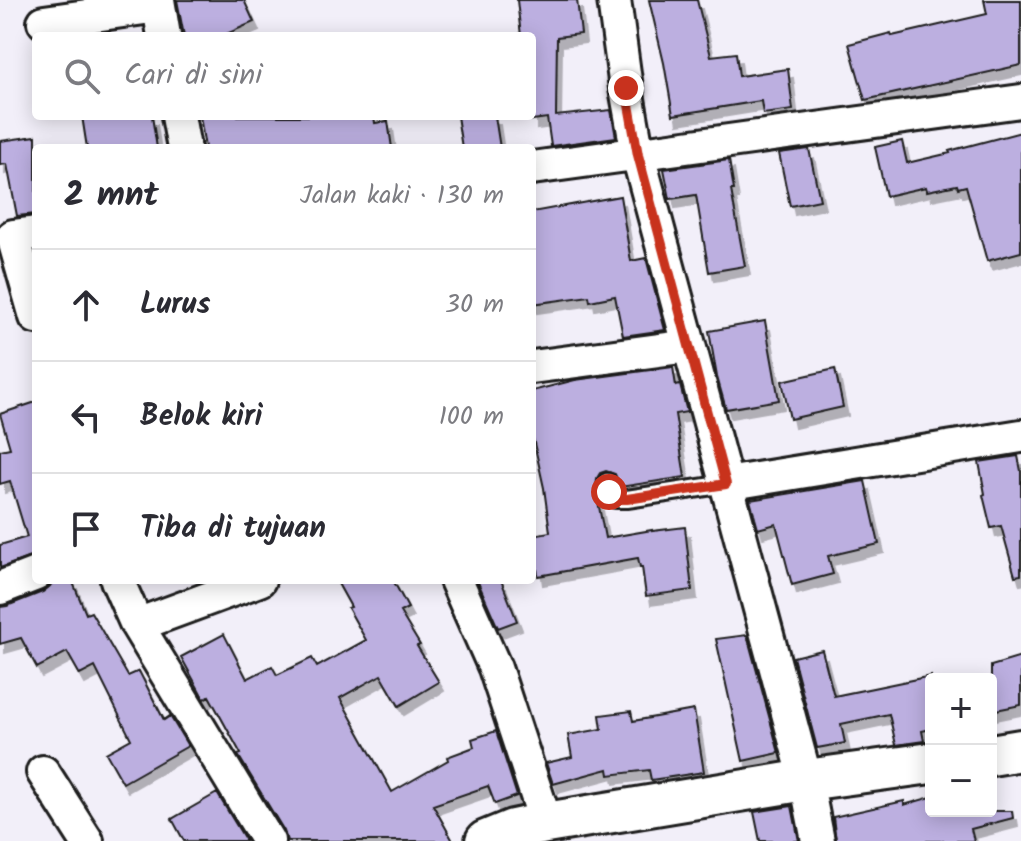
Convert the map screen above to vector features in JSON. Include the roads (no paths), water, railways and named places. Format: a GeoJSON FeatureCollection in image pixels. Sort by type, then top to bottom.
{"type":"FeatureCollection","features":[{"type":"Feature","properties":{"kind":"street"},"geometry":{"type":"LineString","coordinates":[[614,0],[638,155],[806,780],[818,841]]}},
{"type":"Feature","properties":{"kind":"street"},"geometry":{"type":"LineString","coordinates":[[44,22],[160,14]]}},
{"type":"Feature","properties":{"kind":"street"},"geometry":{"type":"LineString","coordinates":[[536,168],[1021,101]]}},
{"type":"Feature","properties":{"kind":"street"},"geometry":{"type":"LineString","coordinates":[[179,120],[183,144]]}},
{"type":"Feature","properties":{"kind":"street"},"geometry":{"type":"LineString","coordinates":[[16,236],[32,301]]}},
{"type":"Feature","properties":{"kind":"street"},"geometry":{"type":"LineString","coordinates":[[536,366],[689,346]]}},
{"type":"Feature","properties":{"kind":"street"},"geometry":{"type":"LineString","coordinates":[[726,484],[1021,436]]}},
{"type":"Feature","properties":{"kind":"street"},"geometry":{"type":"LineString","coordinates":[[0,588],[32,576]]}},
{"type":"Feature","properties":{"kind":"street"},"geometry":{"type":"LineString","coordinates":[[119,584],[137,625],[268,841]]}},
{"type":"Feature","properties":{"kind":"street"},"geometry":{"type":"LineString","coordinates":[[137,625],[248,584]]}},
{"type":"Feature","properties":{"kind":"street"},"geometry":{"type":"LineString","coordinates":[[458,584],[495,668],[546,823]]}},
{"type":"Feature","properties":{"kind":"street"},"geometry":{"type":"LineString","coordinates":[[997,754],[1021,750]]}},
{"type":"Feature","properties":{"kind":"street"},"geometry":{"type":"LineString","coordinates":[[486,841],[513,830],[546,823],[925,764]]}},
{"type":"Feature","properties":{"kind":"street"},"geometry":{"type":"LineString","coordinates":[[43,772],[87,841]]}},
{"type":"Feature","properties":{"kind":"lane"},"geometry":{"type":"LineString","coordinates":[[607,482],[609,492],[616,499],[726,484]]}}]}
